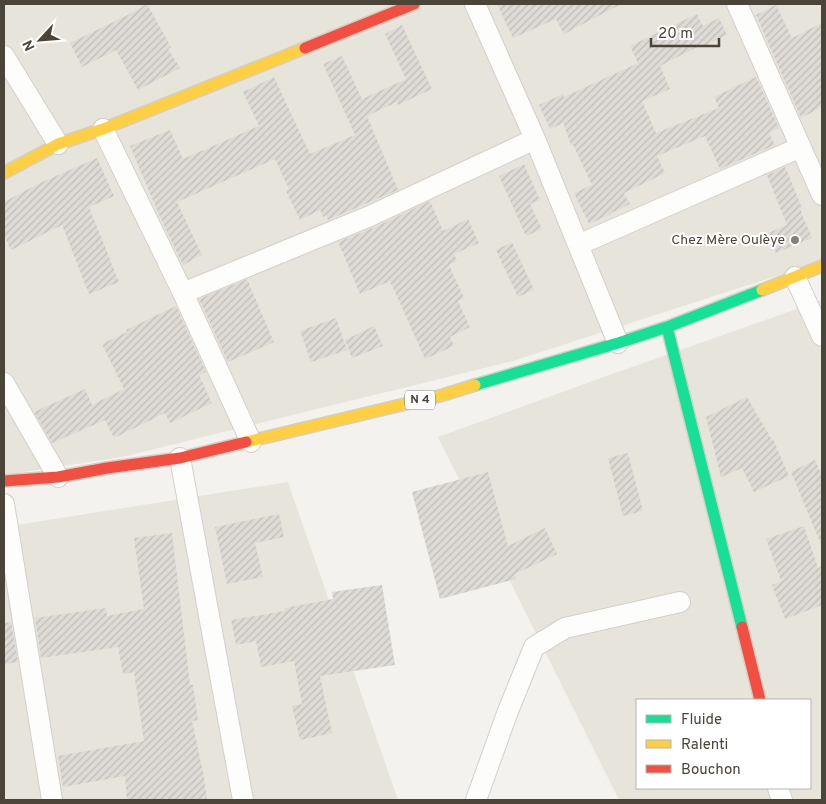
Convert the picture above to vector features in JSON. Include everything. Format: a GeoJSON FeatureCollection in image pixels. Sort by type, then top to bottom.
{"type":"FeatureCollection","features":[{"type":"Feature","properties":{"kind":"main road"},"geometry":{"type":"LineString","coordinates":[[4,173],[58,144],[103,128],[414,4]]}},
{"type":"Feature","properties":{"kind":"main road","name":"N 4"},"geometry":{"type":"LineString","coordinates":[[4,481],[58,477],[180,458],[443,395],[667,327],[822,266]]}},
{"type":"Feature","properties":{"kind":"main road"},"geometry":{"type":"LineString","coordinates":[[667,327],[760,699]]}},
{"type":"Feature","properties":{"kind":"street"},"geometry":{"type":"LineString","coordinates":[[475,4],[535,138],[618,343]]}},
{"type":"Feature","properties":{"kind":"street"},"geometry":{"type":"LineString","coordinates":[[737,4],[822,195]]}},
{"type":"Feature","properties":{"kind":"street"},"geometry":{"type":"LineString","coordinates":[[4,56],[58,144]]}},
{"type":"Feature","properties":{"kind":"street"},"geometry":{"type":"LineString","coordinates":[[103,128],[183,293],[251,442]]}},
{"type":"Feature","properties":{"kind":"street"},"geometry":{"type":"LineString","coordinates":[[183,293],[370,216],[535,138]]}},
{"type":"Feature","properties":{"kind":"street"},"geometry":{"type":"LineString","coordinates":[[578,245],[801,147]]}},
{"type":"Feature","properties":{"kind":"street"},"geometry":{"type":"LineString","coordinates":[[795,278],[822,336]]}},
{"type":"Feature","properties":{"kind":"street"},"geometry":{"type":"LineString","coordinates":[[4,382],[58,477]]}},
{"type":"Feature","properties":{"kind":"street"},"geometry":{"type":"LineString","coordinates":[[180,458],[243,800]]}},
{"type":"Feature","properties":{"kind":"street"},"geometry":{"type":"LineString","coordinates":[[4,504],[52,800]]}},
{"type":"Feature","properties":{"kind":"street"},"geometry":{"type":"LineString","coordinates":[[476,800],[508,711],[534,647],[565,628],[680,602]]}},
{"type":"Feature","properties":{"kind":"shaded area"},"geometry":{"type":"Polygon","coordinates":[[[4,4],[822,4],[822,259],[792,271],[513,361],[122,457],[4,475],[4,4]]]}},
{"type":"Feature","properties":{"kind":"shaded area"},"geometry":{"type":"Polygon","coordinates":[[[822,300],[822,800],[619,800],[438,437],[822,300]]]}},
{"type":"Feature","properties":{"kind":"shaded area"},"geometry":{"type":"Polygon","coordinates":[[[288,482],[398,800],[4,800],[4,527],[288,482]]]}},
{"type":"Feature","properties":{"kind":"building"},"geometry":{"type":"Polygon","coordinates":[[[147,4],[171,47],[168,49],[180,68],[138,90],[116,50],[82,67],[70,43],[147,4]]]}},
{"type":"Feature","properties":{"kind":"building"},"geometry":{"type":"Polygon","coordinates":[[[497,4],[621,4],[564,34],[556,19],[513,38],[497,4]]]}},
{"type":"Feature","properties":{"kind":"building"},"geometry":{"type":"Polygon","coordinates":[[[776,5],[792,38],[822,23],[822,107],[801,118],[756,15],[776,5]]]}},
{"type":"Feature","properties":{"kind":"building"},"geometry":{"type":"Polygon","coordinates":[[[697,14],[703,26],[719,18],[727,35],[702,47],[701,45],[660,66],[670,89],[642,101],[656,133],[719,108],[714,97],[756,77],[779,128],[769,133],[775,145],[720,169],[705,136],[657,156],[665,173],[624,193],[630,204],[589,224],[574,193],[592,185],[573,145],[571,145],[563,123],[550,129],[539,105],[563,94],[564,97],[638,63],[630,46],[697,14]]]}},
{"type":"Feature","properties":{"kind":"building"},"geometry":{"type":"Polygon","coordinates":[[[402,25],[432,89],[398,105],[397,102],[367,116],[398,190],[328,220],[326,215],[323,217],[320,210],[300,220],[286,191],[289,189],[275,159],[177,202],[202,255],[183,265],[130,146],[170,130],[183,159],[259,126],[243,92],[274,77],[310,154],[355,135],[323,64],[342,56],[362,99],[406,79],[385,34],[402,25]]]}},
{"type":"Feature","properties":{"kind":"building"},"geometry":{"type":"Polygon","coordinates":[[[97,158],[114,196],[89,207],[119,282],[89,294],[62,225],[11,250],[4,235],[4,202],[40,183],[97,158]]]}},
{"type":"Feature","properties":{"kind":"building"},"geometry":{"type":"Polygon","coordinates":[[[524,164],[540,200],[530,204],[542,229],[526,236],[499,176],[524,164]]]}},
{"type":"Feature","properties":{"kind":"building"},"geometry":{"type":"Polygon","coordinates":[[[785,167],[812,238],[776,253],[768,233],[787,225],[767,175],[785,167]]]}},
{"type":"Feature","properties":{"kind":"building"},"geometry":{"type":"Polygon","coordinates":[[[430,201],[443,231],[468,219],[479,243],[454,254],[457,261],[449,265],[464,298],[458,301],[470,327],[450,337],[454,346],[425,359],[390,281],[360,294],[338,242],[430,201]]]}},
{"type":"Feature","properties":{"kind":"building"},"geometry":{"type":"Polygon","coordinates":[[[512,242],[534,290],[518,297],[496,250],[512,242]]]}},
{"type":"Feature","properties":{"kind":"building"},"geometry":{"type":"Polygon","coordinates":[[[247,279],[274,342],[228,362],[199,299],[247,279]]]}},
{"type":"Feature","properties":{"kind":"building"},"geometry":{"type":"Polygon","coordinates":[[[176,306],[206,372],[199,375],[212,403],[170,423],[165,413],[114,438],[105,420],[52,443],[34,412],[85,389],[92,405],[124,389],[102,344],[176,306]]]}},
{"type":"Feature","properties":{"kind":"building"},"geometry":{"type":"Polygon","coordinates":[[[336,318],[347,350],[311,362],[300,331],[336,318]]]}},
{"type":"Feature","properties":{"kind":"building"},"geometry":{"type":"Polygon","coordinates":[[[374,326],[383,346],[352,358],[345,340],[374,326]]]}},
{"type":"Feature","properties":{"kind":"building"},"geometry":{"type":"Polygon","coordinates":[[[747,397],[773,439],[789,476],[754,492],[742,468],[721,477],[706,417],[747,397]]]}},
{"type":"Feature","properties":{"kind":"building"},"geometry":{"type":"Polygon","coordinates":[[[628,453],[643,511],[623,516],[608,458],[628,453]]]}},
{"type":"Feature","properties":{"kind":"building"},"geometry":{"type":"Polygon","coordinates":[[[815,460],[822,475],[822,547],[791,472],[815,460]]]}},
{"type":"Feature","properties":{"kind":"building"},"geometry":{"type":"Polygon","coordinates":[[[488,472],[508,546],[545,528],[557,554],[515,574],[516,579],[440,599],[412,492],[488,472]]]}},
{"type":"Feature","properties":{"kind":"building"},"geometry":{"type":"Polygon","coordinates":[[[279,514],[284,537],[255,543],[263,577],[227,584],[215,527],[279,514]]]}},
{"type":"Feature","properties":{"kind":"building"},"geometry":{"type":"Polygon","coordinates":[[[804,526],[818,568],[822,566],[822,605],[785,619],[772,585],[781,581],[766,539],[804,526]]]}},
{"type":"Feature","properties":{"kind":"building"},"geometry":{"type":"Polygon","coordinates":[[[172,533],[190,685],[193,685],[198,720],[192,721],[207,800],[127,800],[125,776],[63,787],[58,756],[144,741],[134,672],[123,674],[118,647],[41,658],[35,618],[106,608],[107,616],[144,609],[134,538],[172,533]]]}},
{"type":"Feature","properties":{"kind":"building"},"geometry":{"type":"Polygon","coordinates":[[[382,585],[395,665],[320,676],[332,733],[300,740],[292,706],[302,704],[294,661],[261,667],[256,641],[236,645],[231,620],[285,611],[285,608],[333,599],[332,592],[382,585]]]}},
{"type":"Feature","properties":{"kind":"building"},"geometry":{"type":"Polygon","coordinates":[[[11,622],[18,662],[4,664],[4,623],[11,622]]]}},
{"type":"Feature","properties":{"kind":"traffic: fast"},"geometry":{"type":"LineString","coordinates":[[475,385],[667,327],[762,290]]}},
{"type":"Feature","properties":{"kind":"traffic: fast"},"geometry":{"type":"LineString","coordinates":[[667,327],[742,627]]}},
{"type":"Feature","properties":{"kind":"traffic: slow"},"geometry":{"type":"LineString","coordinates":[[4,173],[58,144],[103,129],[305,48]]}},
{"type":"Feature","properties":{"kind":"traffic: slow"},"geometry":{"type":"LineString","coordinates":[[762,290],[822,266]]}},
{"type":"Feature","properties":{"kind":"traffic: slow"},"geometry":{"type":"LineString","coordinates":[[246,442],[443,395],[475,385]]}},
{"type":"Feature","properties":{"kind":"traffic: jam"},"geometry":{"type":"LineString","coordinates":[[305,48],[414,4]]}},
{"type":"Feature","properties":{"kind":"traffic: jam"},"geometry":{"type":"LineString","coordinates":[[4,481],[58,477],[180,458],[246,442]]}},
{"type":"Feature","properties":{"kind":"traffic: jam"},"geometry":{"type":"LineString","coordinates":[[742,627],[760,699]]}},
{"type":"Feature","properties":{"kind":"place","name":"Chez Mère Oulèye"},"geometry":{"type":"Point","coordinates":[795,240]}}]}
